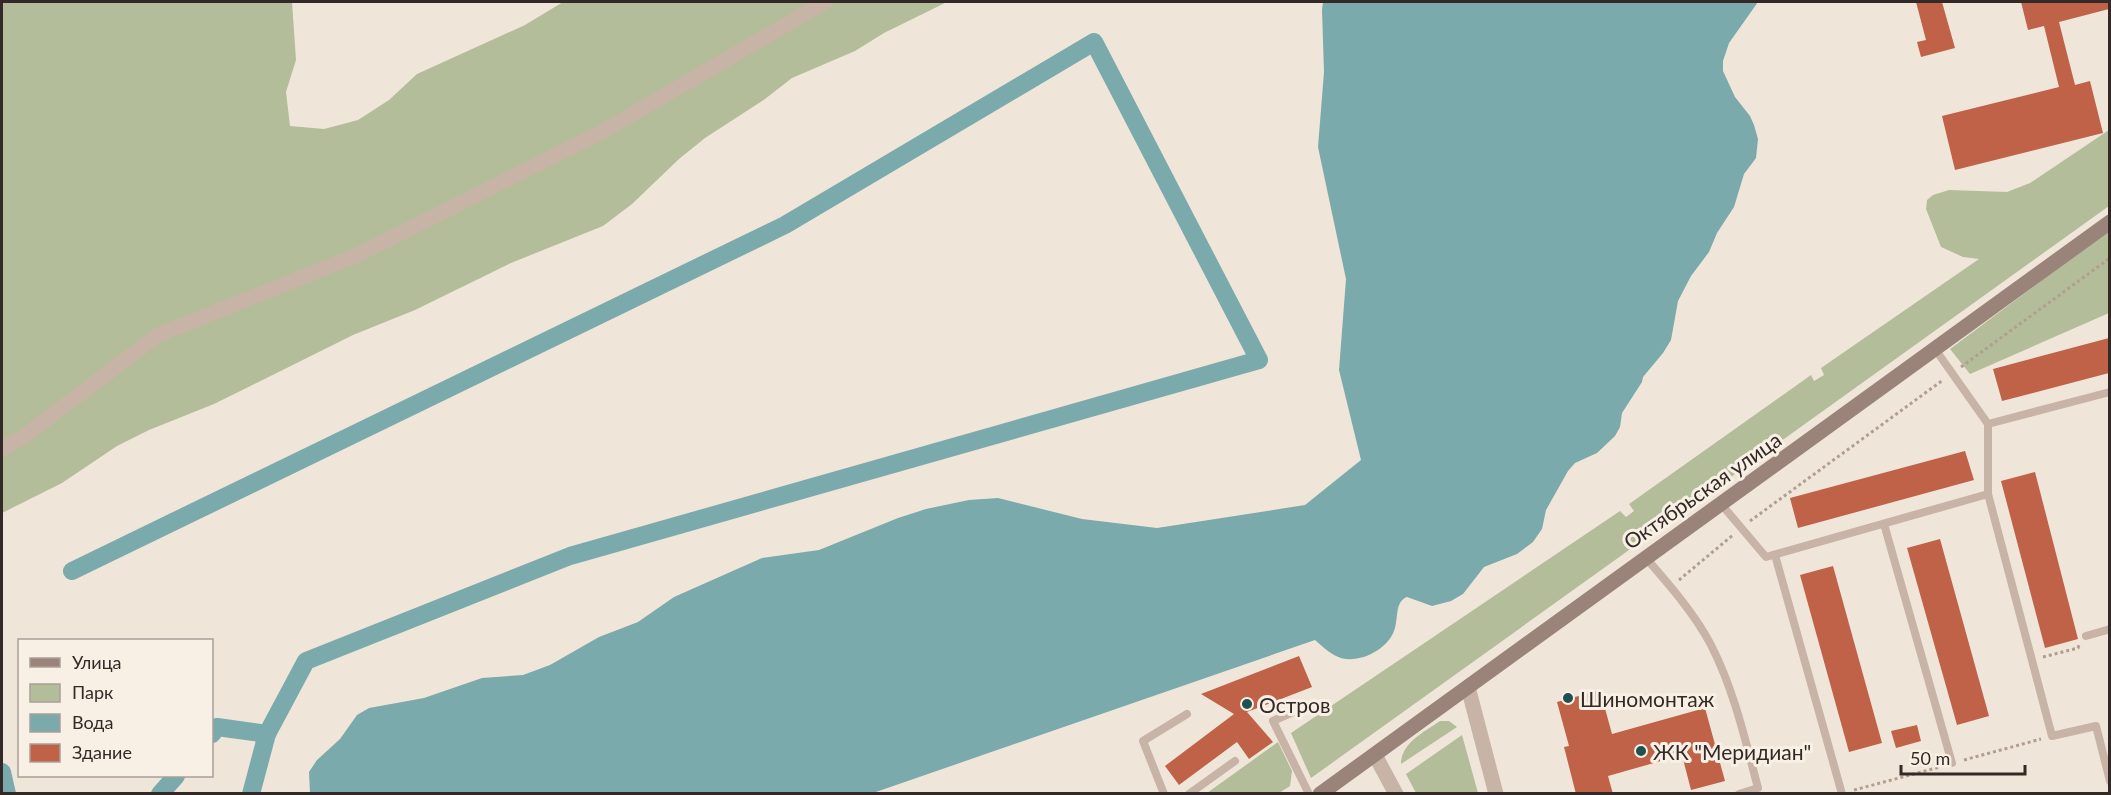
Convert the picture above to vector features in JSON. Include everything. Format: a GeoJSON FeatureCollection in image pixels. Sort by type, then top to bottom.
{"type":"FeatureCollection","features":[{"type":"Feature","properties":{"kind":"main road","name":"Октябрьская улица"},"geometry":{"type":"LineString","coordinates":[[1320,794],[2109,222]]}},
{"type":"Feature","properties":{"kind":"street"},"geometry":{"type":"LineString","coordinates":[[2,449],[23,437],[158,335],[355,256],[600,133],[825,2]]}},
{"type":"Feature","properties":{"kind":"street"},"geometry":{"type":"LineString","coordinates":[[1468,687],[1496,794]]}},
{"type":"Feature","properties":{"kind":"street"},"geometry":{"type":"LineString","coordinates":[[1375,755],[1396,794]]}},
{"type":"Feature","properties":{"kind":"lane"},"geometry":{"type":"LineString","coordinates":[[1935,349],[1988,424],[1988,494],[2052,736],[2096,726],[2109,781]]}},
{"type":"Feature","properties":{"kind":"lane"},"geometry":{"type":"LineString","coordinates":[[1988,424],[2109,392]]}},
{"type":"Feature","properties":{"kind":"lane"},"geometry":{"type":"LineString","coordinates":[[1721,504],[1766,557],[1988,494]]}},
{"type":"Feature","properties":{"kind":"lane"},"geometry":{"type":"LineString","coordinates":[[1884,524],[1952,763]]}},
{"type":"Feature","properties":{"kind":"lane"},"geometry":{"type":"LineString","coordinates":[[1775,555],[1842,794]]}},
{"type":"Feature","properties":{"kind":"lane"},"geometry":{"type":"LineString","coordinates":[[1644,557],[1671,587],[1710,643],[1734,697],[1758,788],[1739,794]]}},
{"type":"Feature","properties":{"kind":"lane"},"geometry":{"type":"LineString","coordinates":[[2086,636],[2109,630]]}},
{"type":"Feature","properties":{"kind":"lane"},"geometry":{"type":"LineString","coordinates":[[1306,706],[1273,721],[1309,794]]}},
{"type":"Feature","properties":{"kind":"lane"},"geometry":{"type":"LineString","coordinates":[[1164,794],[1143,741],[1187,714]]}},
{"type":"Feature","properties":{"kind":"lane"},"geometry":{"type":"LineString","coordinates":[[1190,794],[1235,761]]}},
{"type":"Feature","properties":{"kind":"path"},"geometry":{"type":"LineString","coordinates":[[1671,587],[1741,528],[2109,258]]}},
{"type":"Feature","properties":{"kind":"path"},"geometry":{"type":"LineString","coordinates":[[2033,660],[2078,648],[2086,636]]}},
{"type":"Feature","properties":{"kind":"green space"},"geometry":{"type":"Polygon","coordinates":[[[2,2],[292,2],[296,60],[286,92],[290,126],[324,129],[358,120],[389,100],[417,74],[525,25],[563,2],[947,2],[884,33],[855,51],[792,78],[765,99],[705,138],[679,159],[632,204],[603,226],[511,263],[415,310],[353,335],[214,404],[149,430],[117,446],[62,483],[2,513],[2,2]]]}},
{"type":"Feature","properties":{"kind":"green space"},"geometry":{"type":"Polygon","coordinates":[[[2109,130],[2109,206],[1311,778],[1291,733],[1620,511],[1626,517],[1634,511],[1629,504],[1811,375],[1814,381],[1824,375],[1821,368],[1979,259],[1963,257],[1941,247],[1926,209],[1927,200],[1933,195],[1949,190],[2007,192],[2030,183],[2109,130]]]}},
{"type":"Feature","properties":{"kind":"green space"},"geometry":{"type":"Polygon","coordinates":[[[2109,230],[2109,313],[1970,374],[1950,349],[2109,230]]]}},
{"type":"Feature","properties":{"kind":"green space"},"geometry":{"type":"Polygon","coordinates":[[[1440,721],[1449,721],[1457,727],[1401,764],[1409,744],[1440,721]]]}},
{"type":"Feature","properties":{"kind":"green space"},"geometry":{"type":"Polygon","coordinates":[[[1462,735],[1478,793],[1416,793],[1406,774],[1462,735]]]}},
{"type":"Feature","properties":{"kind":"green space"},"geometry":{"type":"Polygon","coordinates":[[[1278,742],[1292,771],[1290,786],[1279,793],[1207,793],[1278,742]]]}},
{"type":"Feature","properties":{"kind":"water"},"geometry":{"type":"Polygon","coordinates":[[[1323,2],[1758,2],[1729,43],[1723,61],[1723,71],[1735,97],[1754,125],[1758,139],[1756,158],[1744,174],[1734,207],[1678,301],[1671,340],[1643,377],[1622,413],[1620,427],[1615,436],[1597,453],[1575,463],[1568,471],[1546,510],[1542,529],[1533,542],[1517,554],[1484,567],[1463,594],[1451,601],[1432,606],[1407,597],[1403,599],[1398,607],[1394,631],[1390,638],[1377,651],[1369,655],[1351,659],[1342,658],[1331,653],[1315,640],[873,793],[310,793],[309,772],[317,760],[340,739],[357,715],[369,708],[424,698],[482,678],[523,675],[550,665],[599,637],[638,622],[674,597],[762,558],[819,550],[926,509],[969,500],[998,498],[1082,519],[1157,528],[1305,505],[1361,460],[1339,370],[1346,279],[1318,147],[1324,72],[1323,2]]]}},
{"type":"Feature","properties":{"kind":"building"},"geometry":{"type":"Polygon","coordinates":[[[1916,2],[1942,2],[1955,48],[1921,57],[1917,42],[1926,40],[1916,2]]]}},
{"type":"Feature","properties":{"kind":"building"},"geometry":{"type":"Polygon","coordinates":[[[2021,2],[2109,2],[2109,9],[2059,22],[2075,85],[2090,81],[2103,133],[1955,170],[1942,116],[2059,87],[2044,26],[2028,30],[2021,2]]]}},
{"type":"Feature","properties":{"kind":"building"},"geometry":{"type":"Polygon","coordinates":[[[2109,338],[2109,373],[2002,401],[1993,369],[2109,338]]]}},
{"type":"Feature","properties":{"kind":"building"},"geometry":{"type":"Polygon","coordinates":[[[1965,451],[1974,480],[1798,528],[1790,498],[1965,451]]]}},
{"type":"Feature","properties":{"kind":"building"},"geometry":{"type":"Polygon","coordinates":[[[2035,472],[2078,639],[2045,648],[2001,481],[2035,472]]]}},
{"type":"Feature","properties":{"kind":"building"},"geometry":{"type":"Polygon","coordinates":[[[1940,539],[1989,716],[1957,725],[1907,548],[1940,539]]]}},
{"type":"Feature","properties":{"kind":"building"},"geometry":{"type":"Polygon","coordinates":[[[1833,566],[1882,743],[1849,752],[1800,575],[1833,566]]]}},
{"type":"Feature","properties":{"kind":"building"},"geometry":{"type":"Polygon","coordinates":[[[1299,656],[1312,687],[1247,712],[1273,742],[1249,759],[1237,742],[1179,785],[1165,766],[1234,714],[1201,694],[1299,656]]]}},
{"type":"Feature","properties":{"kind":"building","name":"ЖК \"Меридиан\""},"geometry":{"type":"Polygon","coordinates":[[[1600,690],[1612,734],[1705,708],[1725,781],[1691,790],[1682,755],[1608,776],[1613,794],[1576,794],[1564,747],[1569,746],[1557,702],[1600,690]]]}},
{"type":"Feature","properties":{"kind":"building"},"geometry":{"type":"Polygon","coordinates":[[[1917,725],[1921,741],[1896,748],[1891,731],[1917,725]]]}},
{"type":"Feature","properties":{"kind":"waterway"},"geometry":{"type":"LineString","coordinates":[[72,571],[785,225],[1094,42],[1259,360],[570,556],[306,661],[267,734]]}},
{"type":"Feature","properties":{"kind":"waterway"},"geometry":{"type":"LineString","coordinates":[[213,733],[217,727],[267,734],[251,794]]}},
{"type":"Feature","properties":{"kind":"waterway"},"geometry":{"type":"LineString","coordinates":[[2,772],[7,794]]}},
{"type":"Feature","properties":{"kind":"waterway"},"geometry":{"type":"LineString","coordinates":[[160,794],[175,777]]}},
{"type":"Feature","properties":{"kind":"place","name":"Шиномонтаж"},"geometry":{"type":"Point","coordinates":[1568,698]}},
{"type":"Feature","properties":{"kind":"place","name":"Остров"},"geometry":{"type":"Point","coordinates":[1247,704]}},
{"type":"Feature","properties":{"kind":"place","name":"ЖК \"Меридиан\""},"geometry":{"type":"Point","coordinates":[1641,751]}}]}
